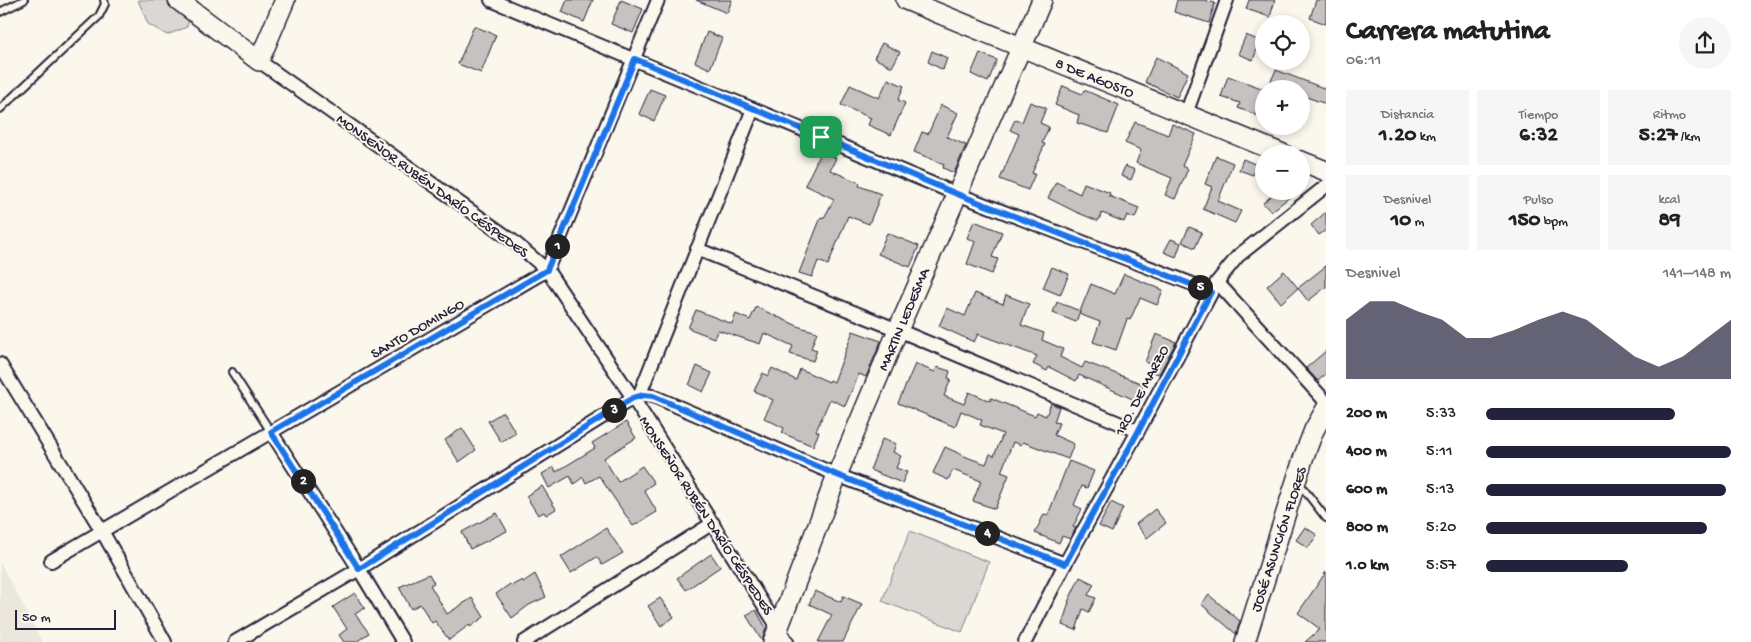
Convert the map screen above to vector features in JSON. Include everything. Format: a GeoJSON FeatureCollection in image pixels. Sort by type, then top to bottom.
{"type":"FeatureCollection","features":[{"type":"Feature","properties":{"kind":"street","name":"MONSEÑOR RUBÉN DARÍO CÉSPEDES"},"geometry":{"type":"LineString","coordinates":[[178,0],[259,61],[513,241],[547,270],[636,397],[780,637]]}},
{"type":"Feature","properties":{"kind":"street"},"geometry":{"type":"LineString","coordinates":[[259,61],[285,0]]}},
{"type":"Feature","properties":{"kind":"street"},"geometry":{"type":"LineString","coordinates":[[491,0],[957,194],[1214,287],[1326,402]]}},
{"type":"Feature","properties":{"kind":"street"},"geometry":{"type":"LineString","coordinates":[[547,270],[658,0]]}},
{"type":"Feature","properties":{"kind":"street","name":"8 DE AGOSTO"},"geometry":{"type":"LineString","coordinates":[[906,0],[1261,145]]}},
{"type":"Feature","properties":{"kind":"street","name":"MARTIN LEDESMA"},"geometry":{"type":"LineString","coordinates":[[780,637],[837,475],[1042,0]]}},
{"type":"Feature","properties":{"kind":"street"},"geometry":{"type":"LineString","coordinates":[[1186,114],[1227,0]]}},
{"type":"Feature","properties":{"kind":"street"},"geometry":{"type":"LineString","coordinates":[[636,397],[753,109]]}},
{"type":"Feature","properties":{"kind":"street"},"geometry":{"type":"LineString","coordinates":[[1310,165],[1326,171]]}},
{"type":"Feature","properties":{"kind":"street","name":"1RO. DE MARZO"},"geometry":{"type":"LineString","coordinates":[[1025,642],[1214,287],[1238,256],[1326,186]]}},
{"type":"Feature","properties":{"kind":"street"},"geometry":{"type":"LineString","coordinates":[[697,250],[898,330],[1138,432]]}},
{"type":"Feature","properties":{"kind":"street","name":"SANTO DOMINGO"},"geometry":{"type":"LineString","coordinates":[[51,561],[547,270]]}},
{"type":"Feature","properties":{"kind":"street"},"geometry":{"type":"LineString","coordinates":[[0,364],[102,531],[165,642]]}},
{"type":"Feature","properties":{"kind":"street"},"geometry":{"type":"LineString","coordinates":[[235,642],[359,569],[636,397],[644,395],[653,396],[837,475],[1065,564]]}},
{"type":"Feature","properties":{"kind":"street","name":"JOSÉ ASUNCIÓN FLORES"},"geometry":{"type":"LineString","coordinates":[[1245,642],[1314,430],[1326,409]]}},
{"type":"Feature","properties":{"kind":"street"},"geometry":{"type":"LineString","coordinates":[[271,432],[359,569],[403,642]]}},
{"type":"Feature","properties":{"kind":"street"},"geometry":{"type":"LineString","coordinates":[[524,642],[713,523]]}},
{"type":"Feature","properties":{"kind":"lane"},"geometry":{"type":"LineString","coordinates":[[0,12],[24,0]]}},
{"type":"Feature","properties":{"kind":"lane"},"geometry":{"type":"LineString","coordinates":[[0,109],[99,16],[104,0]]}},
{"type":"Feature","properties":{"kind":"lane"},"geometry":{"type":"LineString","coordinates":[[232,372],[271,432]]}},
{"type":"Feature","properties":{"kind":"lane"},"geometry":{"type":"LineString","coordinates":[[1297,480],[1326,518]]}},
{"type":"Feature","properties":{"kind":"shaded area"},"geometry":{"type":"Polygon","coordinates":[[[138,0],[193,0],[187,27],[167,35],[148,24],[138,0]]]}},
{"type":"Feature","properties":{"kind":"shaded area"},"geometry":{"type":"Polygon","coordinates":[[[910,531],[989,562],[962,632],[882,601],[910,531]]]}},
{"type":"Feature","properties":{"kind":"shaded area"},"geometry":{"type":"Polygon","coordinates":[[[0,562],[42,642],[0,642],[0,562]]]}},
{"type":"Feature","properties":{"kind":"building"},"geometry":{"type":"Polygon","coordinates":[[[567,0],[593,0],[584,22],[562,12],[567,0]]]}},
{"type":"Feature","properties":{"kind":"building"},"geometry":{"type":"Polygon","coordinates":[[[621,0],[643,9],[633,33],[611,24],[621,0]]]}},
{"type":"Feature","properties":{"kind":"building"},"geometry":{"type":"Polygon","coordinates":[[[696,0],[732,0],[727,13],[696,0]]]}},
{"type":"Feature","properties":{"kind":"building"},"geometry":{"type":"Polygon","coordinates":[[[1177,0],[1204,0],[1215,3],[1209,23],[1174,12],[1177,0]]]}},
{"type":"Feature","properties":{"kind":"building"},"geometry":{"type":"Polygon","coordinates":[[[1249,0],[1275,0],[1271,15],[1264,15],[1246,9],[1249,0]]]}},
{"type":"Feature","properties":{"kind":"building"},"geometry":{"type":"Polygon","coordinates":[[[1316,0],[1326,0],[1326,24],[1310,18],[1316,0]]]}},
{"type":"Feature","properties":{"kind":"building"},"geometry":{"type":"Polygon","coordinates":[[[474,26],[496,35],[481,73],[458,64],[474,26]]]}},
{"type":"Feature","properties":{"kind":"building"},"geometry":{"type":"Polygon","coordinates":[[[707,32],[722,38],[710,69],[695,62],[707,32]]]}},
{"type":"Feature","properties":{"kind":"building"},"geometry":{"type":"Polygon","coordinates":[[[1246,35],[1255,39],[1253,60],[1238,54],[1246,35]]]}},
{"type":"Feature","properties":{"kind":"building"},"geometry":{"type":"Polygon","coordinates":[[[882,43],[900,52],[892,67],[874,58],[882,43]]]}},
{"type":"Feature","properties":{"kind":"building"},"geometry":{"type":"Polygon","coordinates":[[[932,51],[947,58],[943,70],[928,62],[932,51]]]}},
{"type":"Feature","properties":{"kind":"building"},"geometry":{"type":"Polygon","coordinates":[[[980,53],[997,60],[988,82],[971,74],[980,53]]]}},
{"type":"Feature","properties":{"kind":"building"},"geometry":{"type":"Polygon","coordinates":[[[1156,57],[1188,73],[1177,97],[1145,82],[1156,57]]]}},
{"type":"Feature","properties":{"kind":"building"},"geometry":{"type":"Polygon","coordinates":[[[1276,70],[1302,80],[1271,80],[1276,70]]]}},
{"type":"Feature","properties":{"kind":"building"},"geometry":{"type":"Polygon","coordinates":[[[1228,76],[1255,86],[1255,115],[1238,108],[1240,103],[1221,97],[1228,76]]]}},
{"type":"Feature","properties":{"kind":"building"},"geometry":{"type":"Polygon","coordinates":[[[888,79],[904,86],[898,100],[905,103],[891,135],[868,125],[871,118],[841,105],[850,85],[879,98],[888,79]]]}},
{"type":"Feature","properties":{"kind":"building"},"geometry":{"type":"Polygon","coordinates":[[[1310,83],[1326,89],[1326,104],[1310,98],[1310,83]]]}},
{"type":"Feature","properties":{"kind":"building"},"geometry":{"type":"Polygon","coordinates":[[[1063,86],[1082,94],[1084,90],[1119,105],[1108,133],[1077,123],[1079,115],[1055,105],[1063,86]]]}},
{"type":"Feature","properties":{"kind":"building"},"geometry":{"type":"Polygon","coordinates":[[[650,89],[665,95],[654,121],[639,114],[650,89]]]}},
{"type":"Feature","properties":{"kind":"building"},"geometry":{"type":"Polygon","coordinates":[[[1030,102],[1046,108],[1040,123],[1049,127],[1042,143],[1045,144],[1032,173],[1035,174],[1028,190],[1000,179],[1019,134],[1010,130],[1015,120],[1022,122],[1030,102]]]}},
{"type":"Feature","properties":{"kind":"building"},"geometry":{"type":"Polygon","coordinates":[[[941,105],[958,113],[947,137],[966,145],[954,173],[943,168],[944,164],[914,152],[922,132],[928,134],[941,105]]]}},
{"type":"Feature","properties":{"kind":"building"},"geometry":{"type":"Polygon","coordinates":[[[1135,122],[1168,135],[1172,124],[1196,134],[1182,166],[1188,169],[1175,199],[1165,195],[1172,178],[1136,163],[1141,150],[1125,143],[1135,122]]]}},
{"type":"Feature","properties":{"kind":"building"},"geometry":{"type":"Polygon","coordinates":[[[821,152],[836,158],[830,170],[860,183],[859,186],[881,194],[869,224],[848,216],[828,265],[818,261],[812,277],[799,273],[821,217],[824,218],[834,199],[805,185],[821,152]]]}},
{"type":"Feature","properties":{"kind":"building"},"geometry":{"type":"Polygon","coordinates":[[[1216,156],[1233,163],[1218,201],[1241,211],[1235,223],[1203,209],[1212,187],[1205,184],[1216,156]]]}},
{"type":"Feature","properties":{"kind":"building"},"geometry":{"type":"Polygon","coordinates":[[[1243,159],[1255,164],[1253,175],[1239,170],[1243,159]]]}},
{"type":"Feature","properties":{"kind":"building"},"geometry":{"type":"Polygon","coordinates":[[[1125,166],[1135,170],[1131,180],[1121,176],[1125,166]]]}},
{"type":"Feature","properties":{"kind":"building"},"geometry":{"type":"Polygon","coordinates":[[[1056,182],[1080,194],[1084,183],[1110,193],[1109,196],[1139,208],[1135,218],[1127,215],[1124,222],[1102,213],[1098,221],[1048,198],[1056,182]]]}},
{"type":"Feature","properties":{"kind":"building"},"geometry":{"type":"Polygon","coordinates":[[[1266,200],[1286,200],[1271,212],[1263,203],[1266,200]]]}},
{"type":"Feature","properties":{"kind":"building"},"geometry":{"type":"Polygon","coordinates":[[[1326,212],[1326,230],[1319,235],[1311,225],[1326,212]]]}},
{"type":"Feature","properties":{"kind":"building"},"geometry":{"type":"Polygon","coordinates":[[[974,221],[1002,232],[992,257],[998,259],[992,274],[967,264],[975,242],[967,238],[974,221]]]}},
{"type":"Feature","properties":{"kind":"building"},"geometry":{"type":"Polygon","coordinates":[[[1189,227],[1202,232],[1195,248],[1182,242],[1189,227]]]}},
{"type":"Feature","properties":{"kind":"building"},"geometry":{"type":"Polygon","coordinates":[[[887,233],[919,246],[910,267],[878,254],[887,233]]]}},
{"type":"Feature","properties":{"kind":"building"},"geometry":{"type":"Polygon","coordinates":[[[1171,239],[1181,243],[1176,257],[1164,252],[1171,239]]]}},
{"type":"Feature","properties":{"kind":"building"},"geometry":{"type":"Polygon","coordinates":[[[1326,266],[1326,287],[1308,301],[1298,288],[1326,266]]]}},
{"type":"Feature","properties":{"kind":"building"},"geometry":{"type":"Polygon","coordinates":[[[1052,267],[1069,274],[1060,295],[1043,288],[1052,267]]]}},
{"type":"Feature","properties":{"kind":"building"},"geometry":{"type":"Polygon","coordinates":[[[1284,271],[1298,288],[1281,303],[1267,286],[1284,271]]]}},
{"type":"Feature","properties":{"kind":"building"},"geometry":{"type":"Polygon","coordinates":[[[1124,274],[1163,290],[1157,305],[1140,298],[1130,320],[1127,319],[1116,350],[1093,342],[1100,322],[1079,314],[1091,284],[1115,294],[1124,274]]]}},
{"type":"Feature","properties":{"kind":"building"},"geometry":{"type":"Polygon","coordinates":[[[975,293],[1003,304],[1006,295],[1029,304],[1021,325],[1044,333],[1042,340],[1063,349],[1060,357],[1082,368],[1085,362],[1143,384],[1137,401],[1079,375],[1076,381],[1049,367],[1047,371],[1033,364],[1037,356],[978,334],[974,342],[939,326],[947,308],[965,316],[975,293]]]}},
{"type":"Feature","properties":{"kind":"building"},"geometry":{"type":"Polygon","coordinates":[[[1057,302],[1080,311],[1076,322],[1053,313],[1057,302]]]}},
{"type":"Feature","properties":{"kind":"building"},"geometry":{"type":"Polygon","coordinates":[[[756,307],[800,327],[817,332],[811,348],[817,350],[813,361],[790,354],[793,346],[764,333],[760,344],[718,330],[714,338],[688,328],[696,310],[732,324],[736,314],[750,320],[756,307]]]}},
{"type":"Feature","properties":{"kind":"building"},"geometry":{"type":"Polygon","coordinates":[[[853,331],[881,341],[866,377],[859,374],[845,406],[830,399],[816,431],[819,432],[813,446],[782,433],[784,428],[764,418],[773,400],[754,391],[763,373],[768,376],[772,368],[796,380],[800,369],[829,382],[830,380],[834,382],[853,331]]]}},
{"type":"Feature","properties":{"kind":"building"},"geometry":{"type":"Polygon","coordinates":[[[1156,334],[1176,342],[1159,374],[1150,371],[1152,365],[1145,362],[1156,334]]]}},
{"type":"Feature","properties":{"kind":"building"},"geometry":{"type":"Polygon","coordinates":[[[1326,351],[1326,374],[1318,381],[1306,368],[1326,351]]]}},
{"type":"Feature","properties":{"kind":"building"},"geometry":{"type":"Polygon","coordinates":[[[915,364],[935,372],[937,367],[950,371],[948,378],[951,379],[944,396],[964,404],[969,392],[990,401],[991,398],[1035,416],[1037,412],[1046,416],[1051,403],[1059,407],[1054,422],[1059,423],[1054,435],[1074,444],[1068,459],[1023,442],[1021,445],[1013,442],[1001,472],[1009,475],[995,509],[973,501],[981,481],[953,470],[948,480],[933,473],[945,447],[986,464],[990,454],[994,456],[1003,434],[980,425],[982,420],[961,411],[955,427],[898,403],[915,364]]]}},
{"type":"Feature","properties":{"kind":"building"},"geometry":{"type":"Polygon","coordinates":[[[697,366],[712,373],[703,392],[689,385],[697,366]]]}},
{"type":"Feature","properties":{"kind":"building"},"geometry":{"type":"Polygon","coordinates":[[[503,412],[516,433],[501,442],[488,421],[503,412]]]}},
{"type":"Feature","properties":{"kind":"building"},"geometry":{"type":"Polygon","coordinates":[[[626,422],[636,438],[604,458],[618,482],[642,466],[654,483],[644,490],[657,512],[633,526],[599,476],[586,483],[583,477],[574,484],[570,476],[549,488],[542,474],[554,467],[556,472],[595,448],[592,443],[626,422]]]}},
{"type":"Feature","properties":{"kind":"building"},"geometry":{"type":"Polygon","coordinates":[[[462,428],[476,450],[459,462],[445,440],[462,428]]]}},
{"type":"Feature","properties":{"kind":"building"},"geometry":{"type":"Polygon","coordinates":[[[882,439],[896,444],[893,452],[901,456],[896,468],[907,472],[902,483],[870,470],[882,439]]]}},
{"type":"Feature","properties":{"kind":"building"},"geometry":{"type":"Polygon","coordinates":[[[1069,461],[1094,471],[1087,488],[1082,486],[1074,505],[1082,509],[1073,527],[1076,528],[1070,539],[1062,536],[1059,543],[1035,533],[1044,514],[1048,515],[1069,461]]]}},
{"type":"Feature","properties":{"kind":"building"},"geometry":{"type":"Polygon","coordinates":[[[542,486],[556,509],[546,515],[544,512],[538,515],[526,496],[542,486]]]}},
{"type":"Feature","properties":{"kind":"building"},"geometry":{"type":"Polygon","coordinates":[[[1111,502],[1123,508],[1112,532],[1099,526],[1111,502]]]}},
{"type":"Feature","properties":{"kind":"building"},"geometry":{"type":"Polygon","coordinates":[[[1155,509],[1166,523],[1147,538],[1136,524],[1155,509]]]}},
{"type":"Feature","properties":{"kind":"building"},"geometry":{"type":"Polygon","coordinates":[[[497,513],[507,531],[470,549],[462,532],[497,513]]]}},
{"type":"Feature","properties":{"kind":"building"},"geometry":{"type":"Polygon","coordinates":[[[1305,527],[1317,535],[1308,548],[1296,540],[1305,527]]]}},
{"type":"Feature","properties":{"kind":"building"},"geometry":{"type":"Polygon","coordinates":[[[606,528],[623,553],[602,565],[597,557],[571,573],[561,557],[606,528]]]}},
{"type":"Feature","properties":{"kind":"building"},"geometry":{"type":"Polygon","coordinates":[[[711,554],[720,567],[686,590],[677,578],[711,554]]]}},
{"type":"Feature","properties":{"kind":"building"},"geometry":{"type":"Polygon","coordinates":[[[1326,572],[1326,642],[1305,642],[1320,629],[1298,613],[1326,572]]]}},
{"type":"Feature","properties":{"kind":"building"},"geometry":{"type":"Polygon","coordinates":[[[429,574],[434,583],[430,585],[447,614],[472,598],[484,617],[470,627],[469,625],[449,640],[435,621],[432,623],[420,604],[411,609],[399,587],[429,574]]]}},
{"type":"Feature","properties":{"kind":"building"},"geometry":{"type":"Polygon","coordinates":[[[535,574],[546,597],[529,605],[512,618],[496,594],[510,584],[511,586],[522,580],[523,582],[535,574]]]}},
{"type":"Feature","properties":{"kind":"building"},"geometry":{"type":"Polygon","coordinates":[[[1080,577],[1094,584],[1088,595],[1096,598],[1089,612],[1083,609],[1076,630],[1062,625],[1068,602],[1080,577]]]}},
{"type":"Feature","properties":{"kind":"building"},"geometry":{"type":"Polygon","coordinates":[[[815,591],[841,602],[843,596],[862,604],[843,642],[818,642],[832,615],[809,604],[815,591]]]}},
{"type":"Feature","properties":{"kind":"building"},"geometry":{"type":"Polygon","coordinates":[[[355,593],[365,608],[355,614],[369,633],[356,642],[344,642],[339,635],[347,629],[333,607],[355,593]]]}},
{"type":"Feature","properties":{"kind":"building"},"geometry":{"type":"Polygon","coordinates":[[[1209,595],[1240,621],[1236,634],[1201,604],[1209,595]]]}},
{"type":"Feature","properties":{"kind":"building"},"geometry":{"type":"Polygon","coordinates":[[[660,598],[674,617],[661,626],[648,606],[660,598]]]}},
{"type":"Feature","properties":{"kind":"building"},"geometry":{"type":"Polygon","coordinates":[[[756,610],[766,628],[762,641],[746,615],[756,610]]]}},
{"type":"Feature","properties":{"kind":"route"},"geometry":{"type":"LineString","coordinates":[[635,59],[821,137],[957,194],[1211,292],[1138,432],[1065,564],[837,475],[653,396],[644,395],[633,398],[359,569],[271,432],[547,270],[635,59]]}}]}
